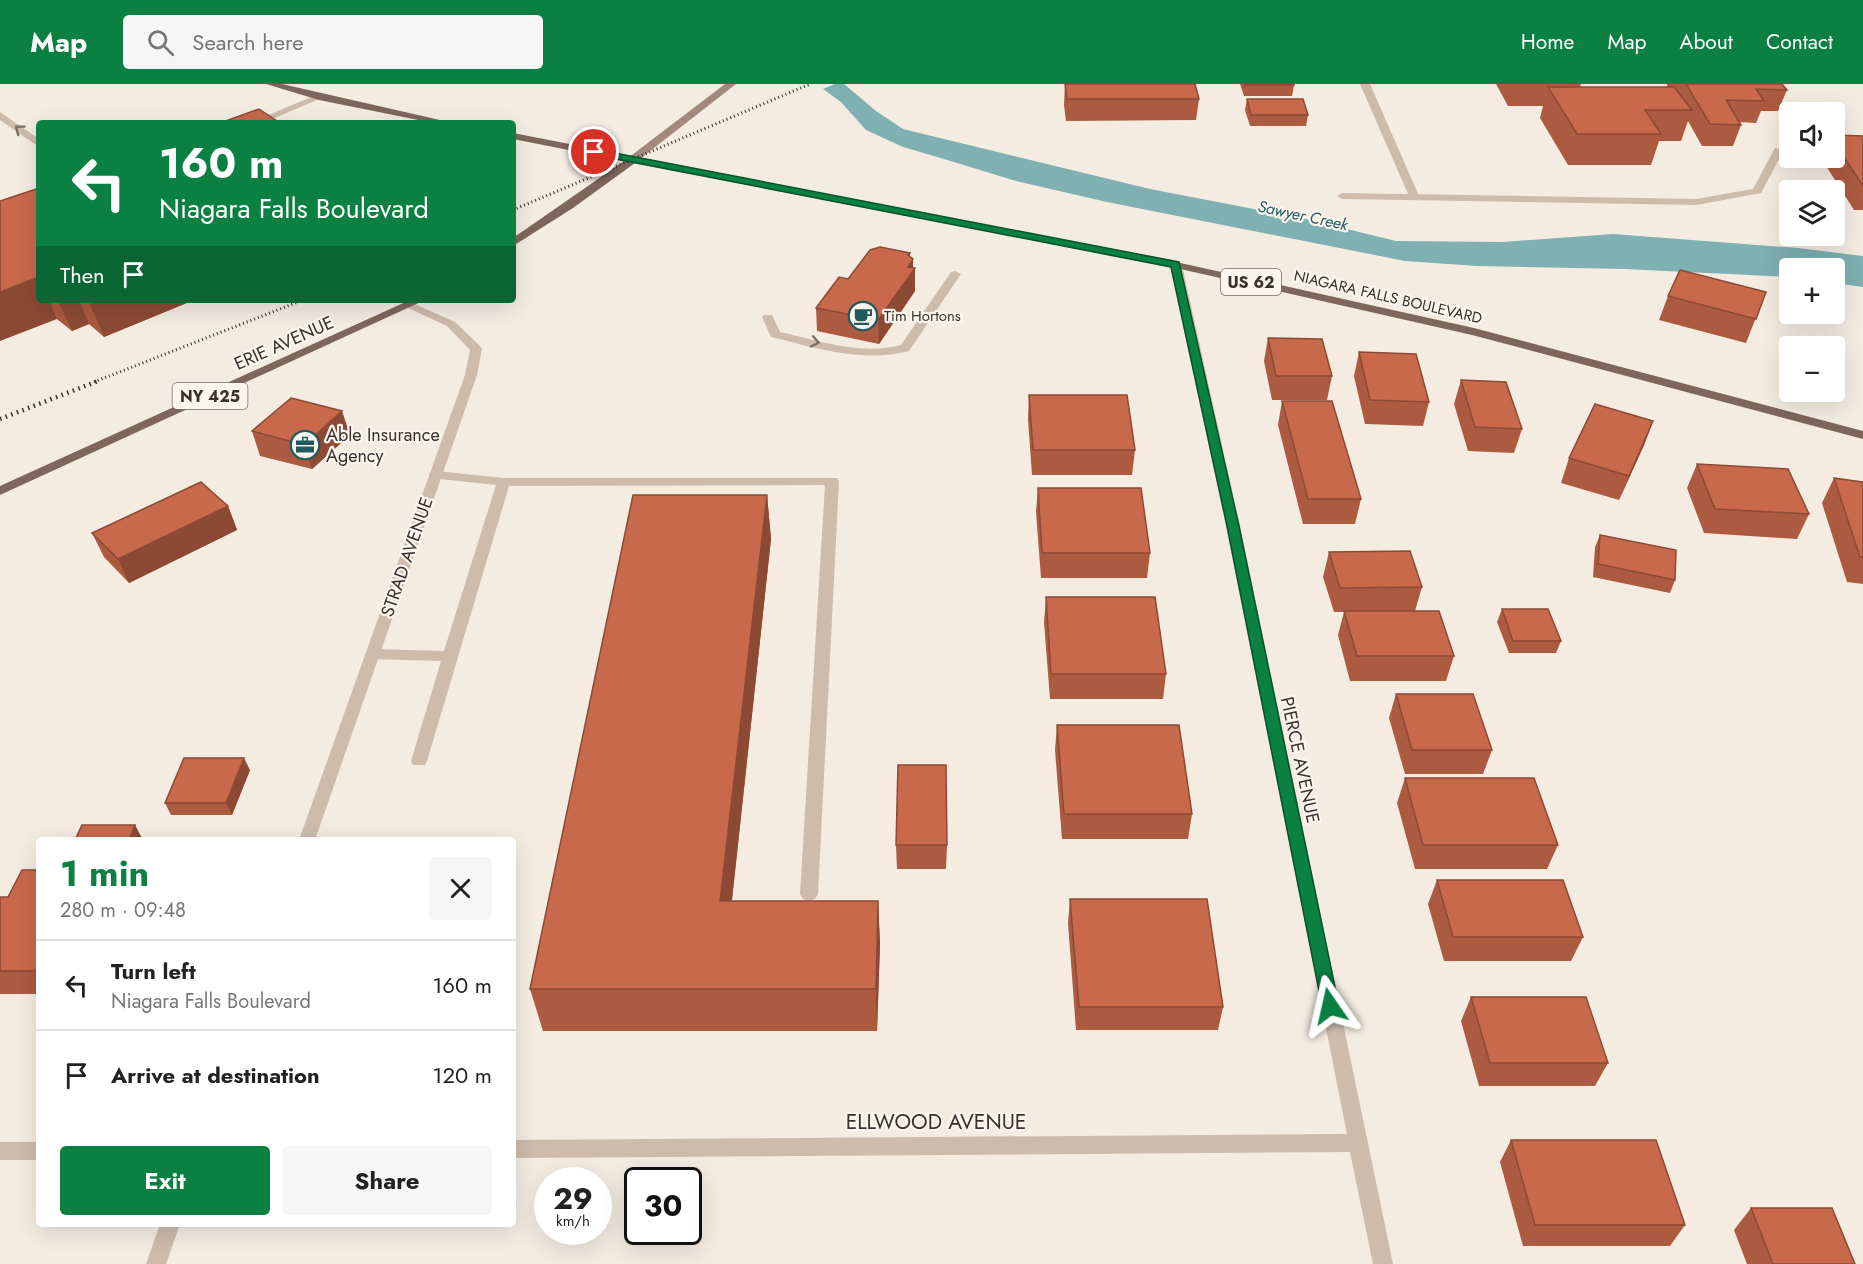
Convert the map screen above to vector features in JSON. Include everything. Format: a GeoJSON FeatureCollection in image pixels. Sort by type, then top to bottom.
{"type":"FeatureCollection","features":[{"type":"Feature","properties":{"kind":"main road"},"geometry":{"type":"LineString","coordinates":[[271,84],[319,97],[433,120]]}},
{"type":"Feature","properties":{"kind":"main road"},"geometry":{"type":"LineString","coordinates":[[516,241],[632,160],[731,84]]}},
{"type":"Feature","properties":{"kind":"main road","name":"NIAGARA FALLS BOULEVARD"},"geometry":{"type":"LineString","coordinates":[[516,137],[1176,265],[1473,332],[1863,435]]}},
{"type":"Feature","properties":{"kind":"main road","name":"ERIE AVENUE"},"geometry":{"type":"LineString","coordinates":[[0,491],[415,303]]}},
{"type":"Feature","properties":{"kind":"street"},"geometry":{"type":"LineString","coordinates":[[1365,84],[1414,196]]}},
{"type":"Feature","properties":{"kind":"street"},"geometry":{"type":"LineString","coordinates":[[262,120],[319,97]]}},
{"type":"Feature","properties":{"kind":"street"},"geometry":{"type":"LineString","coordinates":[[0,115],[36,142]]}},
{"type":"Feature","properties":{"kind":"street"},"geometry":{"type":"LineString","coordinates":[[1342,196],[1696,202],[1757,191],[1779,150]]}},
{"type":"Feature","properties":{"kind":"street","name":"PIERCE AVENUE"},"geometry":{"type":"LineString","coordinates":[[1176,265],[1233,526],[1383,1264]]}},
{"type":"Feature","properties":{"kind":"street"},"geometry":{"type":"LineString","coordinates":[[768,318],[775,334],[875,354],[893,353],[905,348],[955,274]]}},
{"type":"Feature","properties":{"kind":"street","name":"STRAD AVENUE"},"geometry":{"type":"LineString","coordinates":[[307,837],[471,375],[476,349],[451,324],[415,303]]}},
{"type":"Feature","properties":{"kind":"street"},"geometry":{"type":"LineString","coordinates":[[436,476],[504,482],[832,481],[809,894]]}},
{"type":"Feature","properties":{"kind":"street"},"geometry":{"type":"LineString","coordinates":[[419,761],[504,482]]}},
{"type":"Feature","properties":{"kind":"street"},"geometry":{"type":"LineString","coordinates":[[372,654],[450,656]]}},
{"type":"Feature","properties":{"kind":"street","name":"ELLWOOD AVENUE"},"geometry":{"type":"LineString","coordinates":[[516,1149],[1358,1143]]}},
{"type":"Feature","properties":{"kind":"street"},"geometry":{"type":"LineString","coordinates":[[0,1151],[36,1151]]}},
{"type":"Feature","properties":{"kind":"street"},"geometry":{"type":"LineString","coordinates":[[156,1264],[169,1227]]}},
{"type":"Feature","properties":{"kind":"water"},"geometry":{"type":"Polygon","coordinates":[[[835,84],[844,84],[876,111],[903,129],[1150,189],[1306,219],[1396,241],[1502,242],[1613,234],[1798,248],[1863,256],[1863,287],[1845,284],[1845,258],[1779,258],[1779,277],[1625,269],[1477,266],[1405,261],[1107,202],[1016,181],[903,147],[866,130],[841,102],[823,89],[835,84]]]}},
{"type":"Feature","properties":{"kind":"building"},"geometry":{"type":"Polygon","coordinates":[[[1065,84],[1195,84],[1199,99],[1067,99],[1065,84]]]}},
{"type":"Feature","properties":{"kind":"building"},"geometry":{"type":"Polygon","coordinates":[[[1294,84],[1294,85],[1245,85],[1294,84]]]}},
{"type":"Feature","properties":{"kind":"building"},"geometry":{"type":"Polygon","coordinates":[[[1686,84],[1782,84],[1787,90],[1756,89],[1764,101],[1726,100],[1741,125],[1710,124],[1686,84]]]}},
{"type":"Feature","properties":{"kind":"building"},"geometry":{"type":"Polygon","coordinates":[[[1548,87],[1674,87],[1692,110],[1645,110],[1661,134],[1577,134],[1548,87]]]}},
{"type":"Feature","properties":{"kind":"building"},"geometry":{"type":"Polygon","coordinates":[[[1247,99],[1303,99],[1308,115],[1251,115],[1247,99]]]}},
{"type":"Feature","properties":{"kind":"building"},"geometry":{"type":"Polygon","coordinates":[[[259,109],[276,120],[228,120],[259,109]]]}},
{"type":"Feature","properties":{"kind":"building"},"geometry":{"type":"Polygon","coordinates":[[[1845,135],[1863,136],[1863,186],[1845,159],[1845,135]]]}},
{"type":"Feature","properties":{"kind":"building"},"geometry":{"type":"Polygon","coordinates":[[[36,189],[36,278],[0,292],[0,201],[36,189]]]}},
{"type":"Feature","properties":{"kind":"building"},"geometry":{"type":"Polygon","coordinates":[[[880,247],[910,253],[908,255],[913,259],[908,267],[915,268],[878,320],[816,308],[839,277],[848,279],[870,250],[880,247]]]}},
{"type":"Feature","properties":{"kind":"building"},"geometry":{"type":"Polygon","coordinates":[[[1680,270],[1766,292],[1756,319],[1668,296],[1680,270]]]}},
{"type":"Feature","properties":{"kind":"building"},"geometry":{"type":"Polygon","coordinates":[[[1268,338],[1322,339],[1332,376],[1276,376],[1268,338]]]}},
{"type":"Feature","properties":{"kind":"building"},"geometry":{"type":"Polygon","coordinates":[[[1359,352],[1416,354],[1429,402],[1370,400],[1359,352]]]}},
{"type":"Feature","properties":{"kind":"building"},"geometry":{"type":"Polygon","coordinates":[[[1461,380],[1506,382],[1522,429],[1475,427],[1461,380]]]}},
{"type":"Feature","properties":{"kind":"building"},"geometry":{"type":"Polygon","coordinates":[[[1029,395],[1127,395],[1135,450],[1033,450],[1029,395]]]}},
{"type":"Feature","properties":{"kind":"building"},"geometry":{"type":"Polygon","coordinates":[[[291,398],[342,411],[304,445],[252,431],[291,398]]]}},
{"type":"Feature","properties":{"kind":"building"},"geometry":{"type":"Polygon","coordinates":[[[1282,401],[1332,401],[1361,499],[1308,499],[1282,401]]]}},
{"type":"Feature","properties":{"kind":"building"},"geometry":{"type":"Polygon","coordinates":[[[1595,404],[1653,421],[1629,476],[1569,458],[1595,404]]]}},
{"type":"Feature","properties":{"kind":"building"},"geometry":{"type":"Polygon","coordinates":[[[1697,464],[1788,469],[1809,514],[1715,509],[1697,464]]]}},
{"type":"Feature","properties":{"kind":"building"},"geometry":{"type":"Polygon","coordinates":[[[1834,478],[1863,482],[1863,557],[1860,557],[1834,478]]]}},
{"type":"Feature","properties":{"kind":"building"},"geometry":{"type":"Polygon","coordinates":[[[201,482],[228,506],[118,559],[92,533],[201,482]]]}},
{"type":"Feature","properties":{"kind":"building"},"geometry":{"type":"Polygon","coordinates":[[[1038,488],[1141,488],[1150,553],[1042,553],[1038,488]]]}},
{"type":"Feature","properties":{"kind":"building"},"geometry":{"type":"Polygon","coordinates":[[[633,495],[767,495],[720,901],[878,901],[876,989],[530,989],[633,495]]]}},
{"type":"Feature","properties":{"kind":"building"},"geometry":{"type":"Polygon","coordinates":[[[1600,535],[1676,550],[1675,580],[1598,564],[1600,535]]]}},
{"type":"Feature","properties":{"kind":"building"},"geometry":{"type":"Polygon","coordinates":[[[1410,551],[1422,587],[1340,588],[1329,552],[1410,551]]]}},
{"type":"Feature","properties":{"kind":"building"},"geometry":{"type":"Polygon","coordinates":[[[1046,597],[1155,597],[1166,674],[1051,674],[1046,597]]]}},
{"type":"Feature","properties":{"kind":"building"},"geometry":{"type":"Polygon","coordinates":[[[1502,609],[1548,609],[1561,641],[1513,641],[1502,609]]]}},
{"type":"Feature","properties":{"kind":"building"},"geometry":{"type":"Polygon","coordinates":[[[1344,611],[1439,611],[1454,656],[1357,656],[1344,611]]]}},
{"type":"Feature","properties":{"kind":"building"},"geometry":{"type":"Polygon","coordinates":[[[1396,694],[1473,694],[1492,750],[1412,750],[1396,694]]]}},
{"type":"Feature","properties":{"kind":"building"},"geometry":{"type":"Polygon","coordinates":[[[1057,725],[1179,725],[1192,814],[1064,814],[1057,725]]]}},
{"type":"Feature","properties":{"kind":"building"},"geometry":{"type":"Polygon","coordinates":[[[184,758],[244,758],[226,803],[165,803],[184,758]]]}},
{"type":"Feature","properties":{"kind":"building"},"geometry":{"type":"Polygon","coordinates":[[[898,765],[946,765],[947,845],[896,845],[898,765]]]}},
{"type":"Feature","properties":{"kind":"building"},"geometry":{"type":"Polygon","coordinates":[[[1405,778],[1534,778],[1558,845],[1423,845],[1405,778]]]}},
{"type":"Feature","properties":{"kind":"building"},"geometry":{"type":"Polygon","coordinates":[[[82,825],[135,825],[130,837],[76,837],[82,825]]]}},
{"type":"Feature","properties":{"kind":"building"},"geometry":{"type":"Polygon","coordinates":[[[22,870],[36,870],[36,971],[0,971],[0,897],[8,897],[22,870]]]}},
{"type":"Feature","properties":{"kind":"building"},"geometry":{"type":"Polygon","coordinates":[[[1437,880],[1563,880],[1583,937],[1453,937],[1437,880]]]}},
{"type":"Feature","properties":{"kind":"building"},"geometry":{"type":"Polygon","coordinates":[[[1070,899],[1207,899],[1223,1007],[1079,1007],[1070,899]]]}},
{"type":"Feature","properties":{"kind":"building"},"geometry":{"type":"Polygon","coordinates":[[[1471,997],[1586,997],[1608,1063],[1490,1063],[1471,997]]]}},
{"type":"Feature","properties":{"kind":"building"},"geometry":{"type":"Polygon","coordinates":[[[1511,1140],[1656,1140],[1685,1225],[1535,1225],[1511,1140]]]}},
{"type":"Feature","properties":{"kind":"building"},"geometry":{"type":"Polygon","coordinates":[[[1751,1208],[1832,1208],[1855,1264],[1773,1264],[1751,1208]]]}},
{"type":"Feature","properties":{"kind":"railway"},"geometry":{"type":"LineString","coordinates":[[516,209],[810,84]]}},
{"type":"Feature","properties":{"kind":"railway"},"geometry":{"type":"LineString","coordinates":[[94,382],[295,303]]}},
{"type":"Feature","properties":{"kind":"railway"},"geometry":{"type":"LineString","coordinates":[[0,419],[98,381]]}},
{"type":"Feature","properties":{"kind":"place","name":"Tim Hortons"},"geometry":{"type":"Point","coordinates":[863,316]}},
{"type":"Feature","properties":{"kind":"place","name":"Able Insurance Agency"},"geometry":{"type":"Point","coordinates":[305,445]}},
{"type":"Feature","properties":{"kind":"route"},"geometry":{"type":"LineString","coordinates":[[594,152],[1176,265],[1233,526],[1330,1006]]}},
{"type":"Feature","properties":{"kind":"water label","name":"Sawyer Creek"},"geometry":{"type":"Point","coordinates":[1303,215]}}]}
